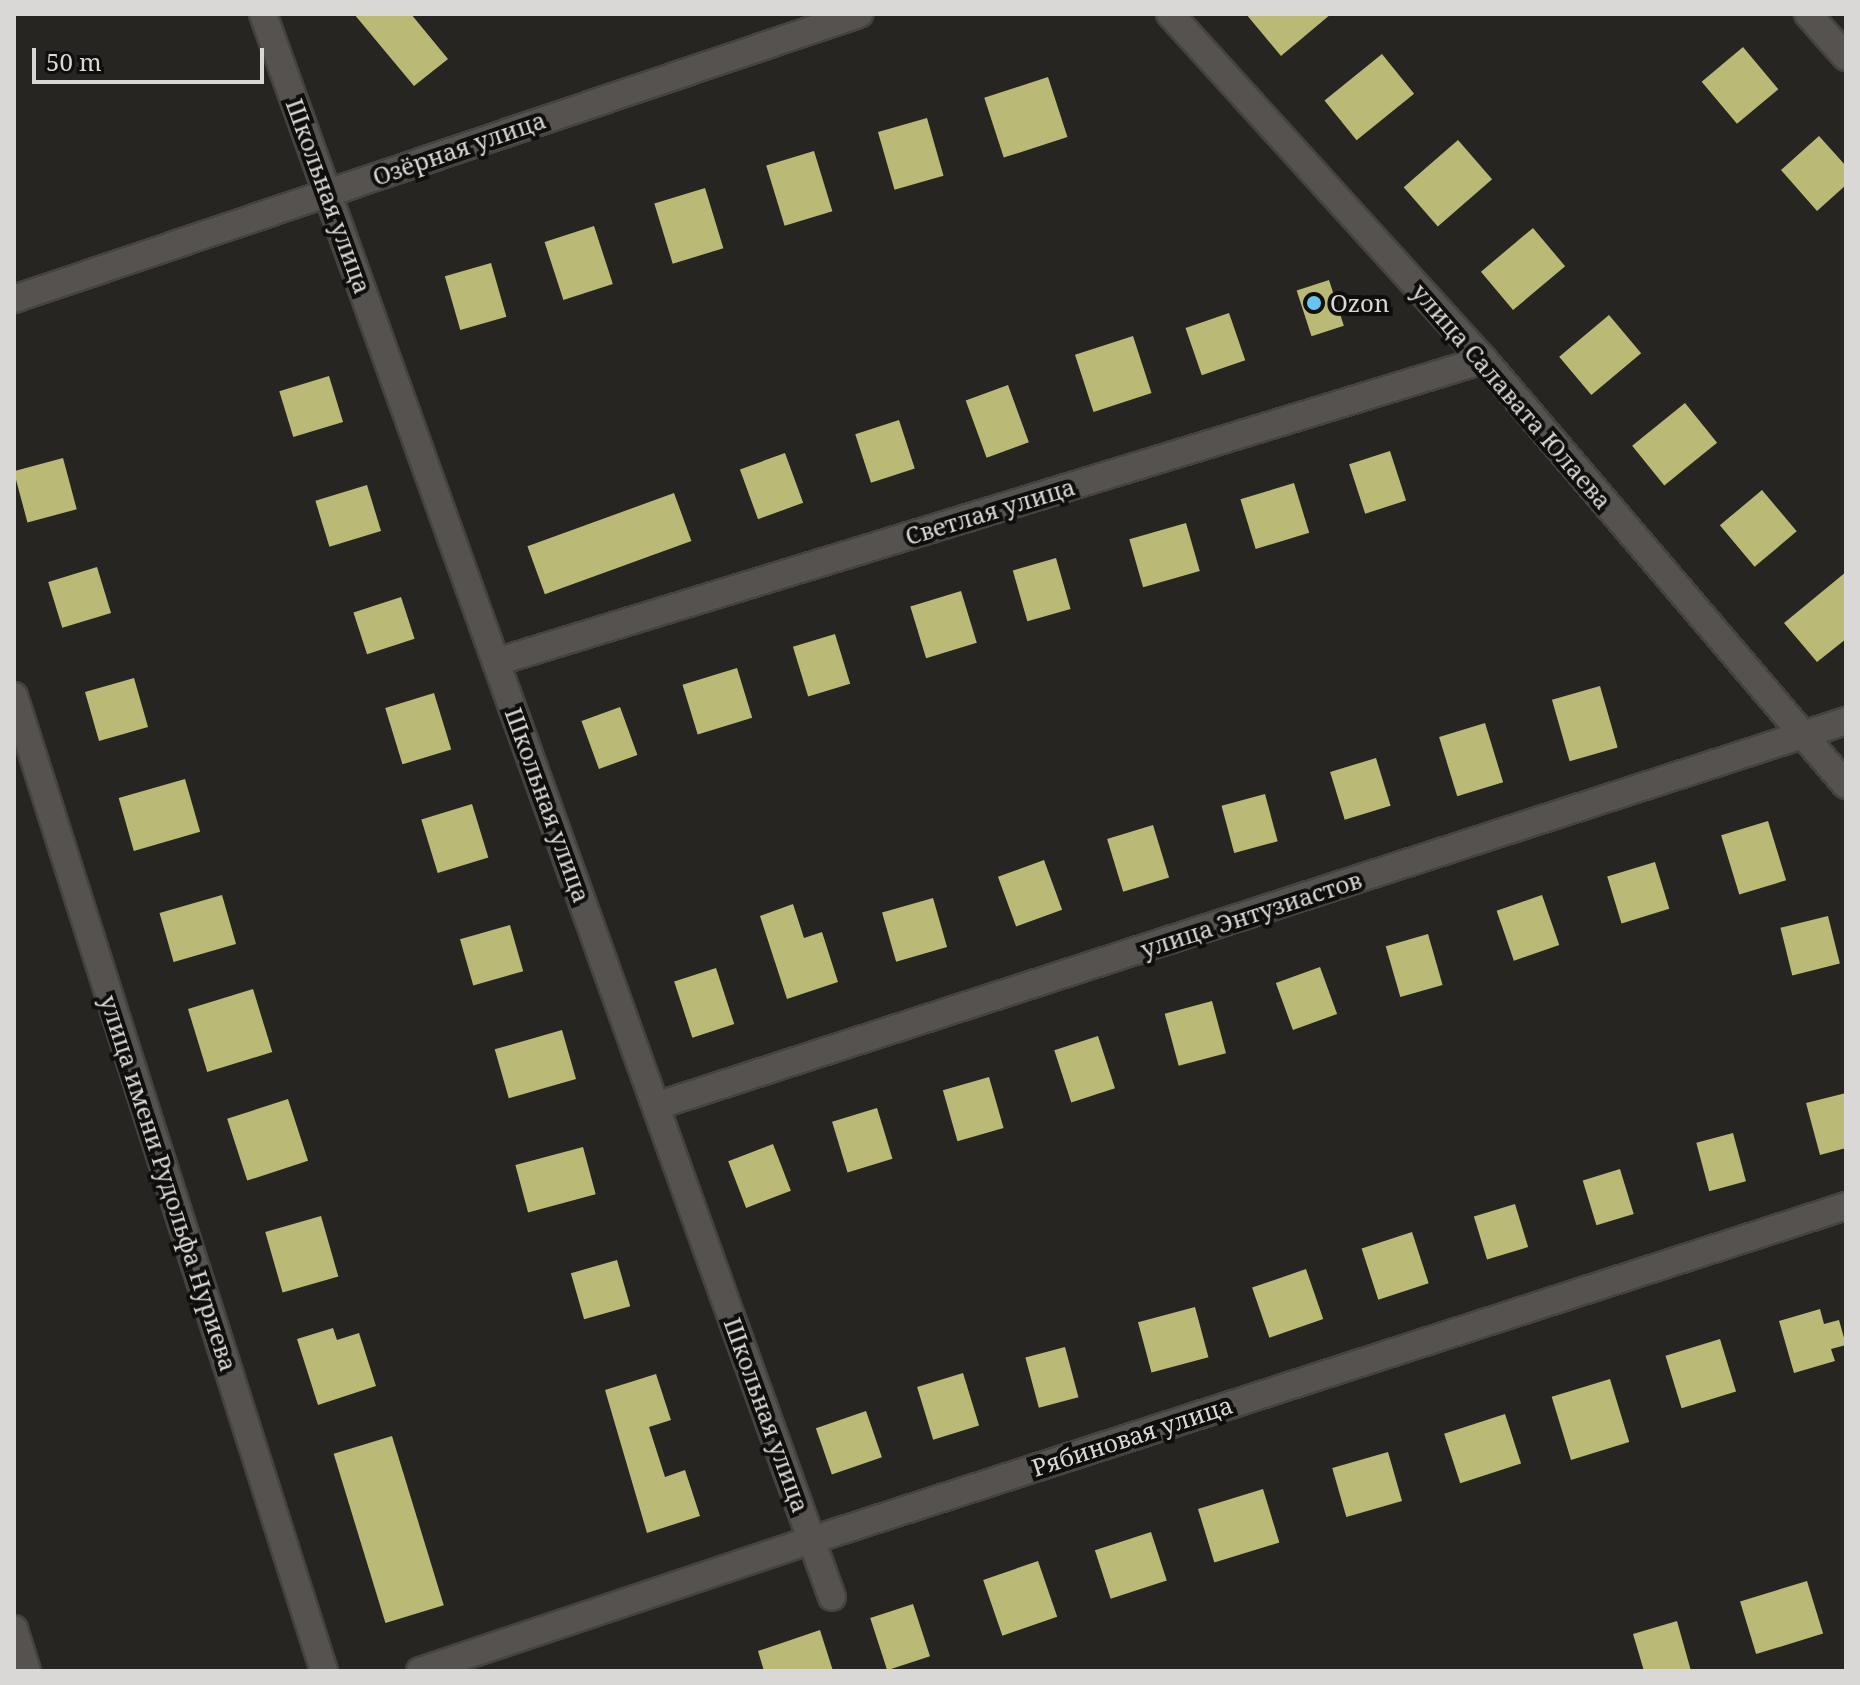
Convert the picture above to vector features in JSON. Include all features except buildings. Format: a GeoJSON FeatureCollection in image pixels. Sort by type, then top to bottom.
{"type":"FeatureCollection","features":[{"type":"Feature","properties":{"kind":"street","name":"Школьная улица"},"geometry":{"type":"LineString","coordinates":[[263,14],[832,1597]]}},
{"type":"Feature","properties":{"kind":"street","name":"Озёрная улица"},"geometry":{"type":"LineString","coordinates":[[14,299],[859,14]]}},
{"type":"Feature","properties":{"kind":"street","name":"улица Салавата Юлаева"},"geometry":{"type":"LineString","coordinates":[[1170,14],[1484,360],[1846,785]]}},
{"type":"Feature","properties":{"kind":"street"},"geometry":{"type":"LineString","coordinates":[[1808,14],[1846,57]]}},
{"type":"Feature","properties":{"kind":"street","name":"Светлая улица"},"geometry":{"type":"LineString","coordinates":[[496,662],[1484,360]]}},
{"type":"Feature","properties":{"kind":"street","name":"улица имени Рудольфа Нуриева"},"geometry":{"type":"LineString","coordinates":[[14,696],[324,1671]]}},
{"type":"Feature","properties":{"kind":"street","name":"улица Энтузиастов"},"geometry":{"type":"LineString","coordinates":[[656,1106],[1846,721]]}},
{"type":"Feature","properties":{"kind":"street","name":"Рябиновая улица"},"geometry":{"type":"LineString","coordinates":[[420,1671],[812,1540],[1846,1206]]}},
{"type":"Feature","properties":{"kind":"street"},"geometry":{"type":"LineString","coordinates":[[14,1629],[27,1671]]}},
{"type":"Feature","properties":{"kind":"place","name":"Ozon"},"geometry":{"type":"Point","coordinates":[1314,303]}}]}
